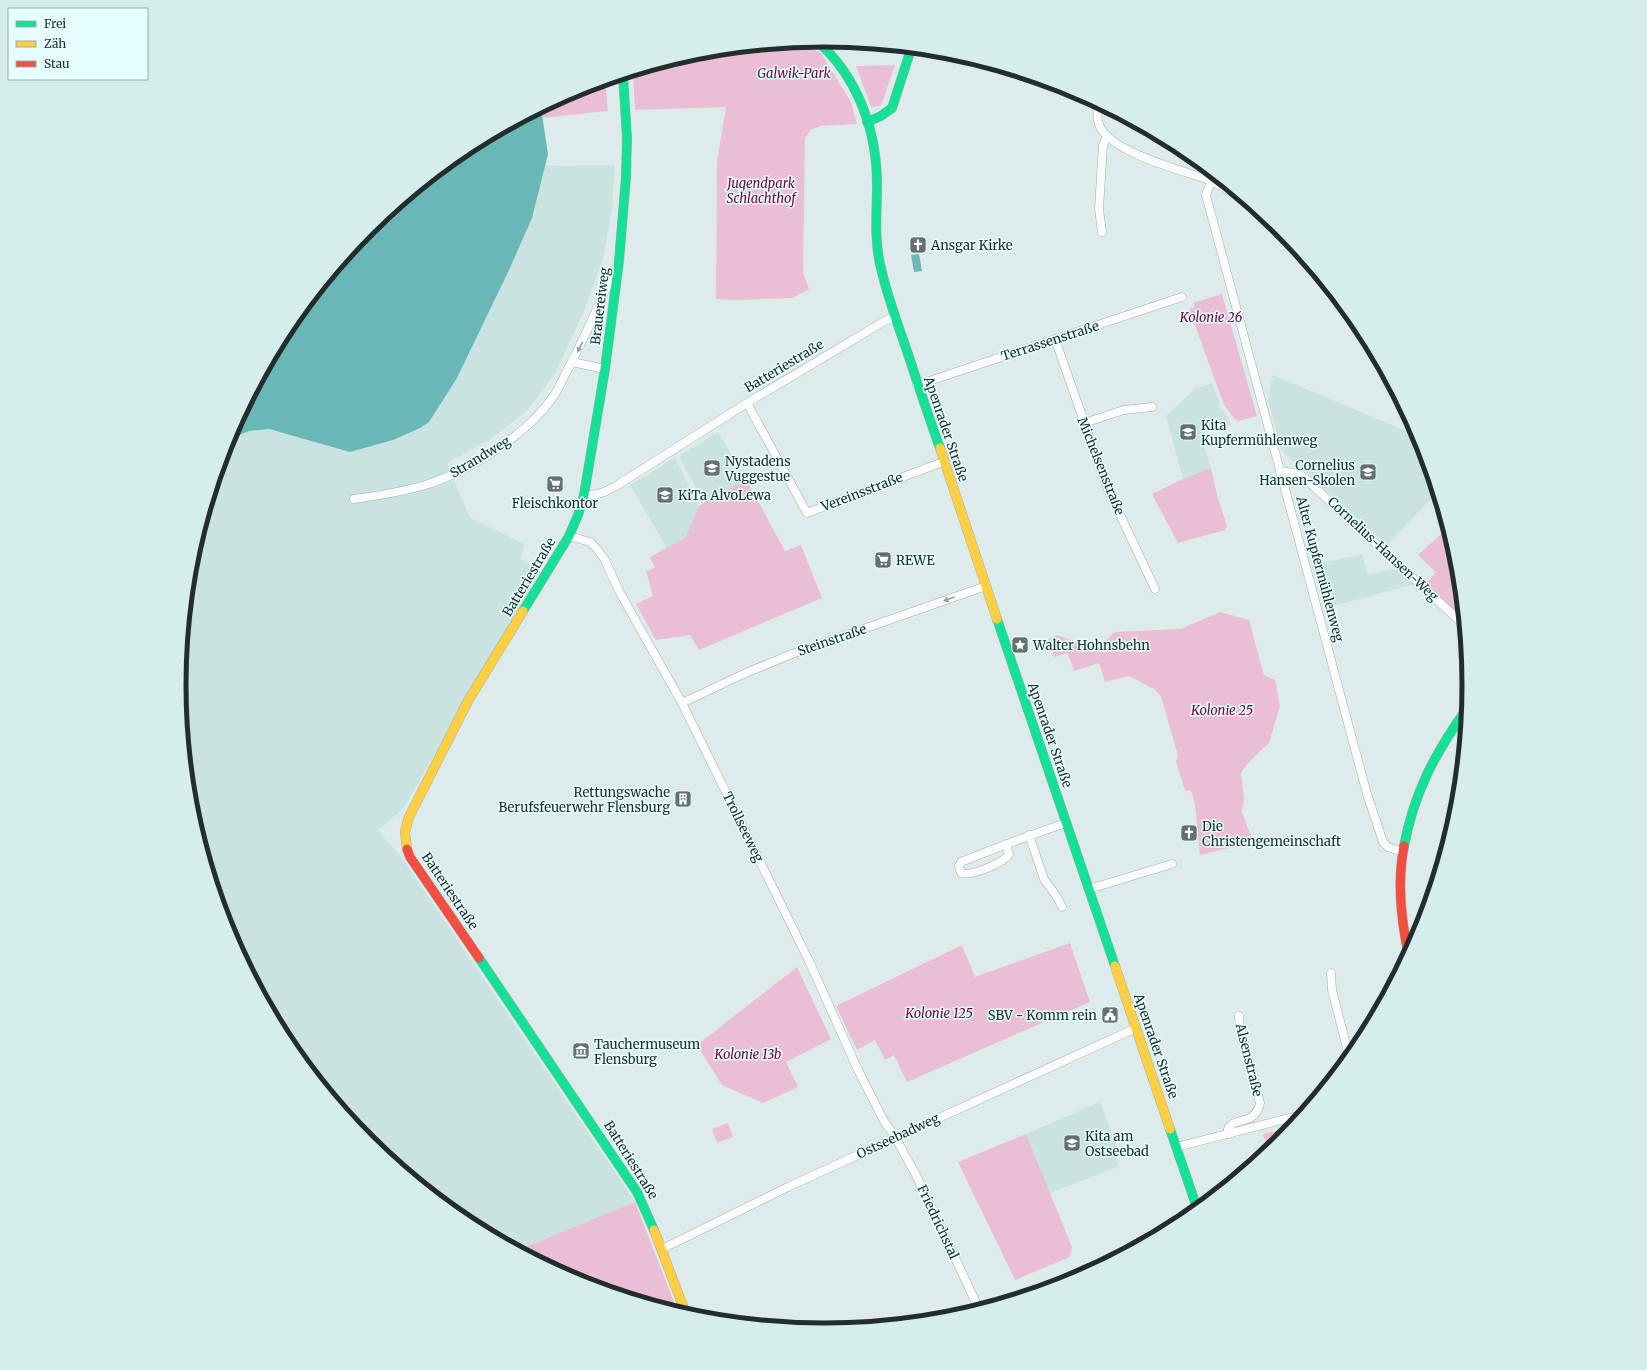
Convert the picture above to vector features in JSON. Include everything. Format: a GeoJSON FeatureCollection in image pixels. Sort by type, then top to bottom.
{"type":"FeatureCollection","features":[{"type":"Feature","properties":{"kind":"street","name":"Apenrader Straße"},"geometry":{"type":"LineString","coordinates":[[824,47],[836,58],[846,71],[867,122],[874,147],[877,179],[876,239],[887,293],[894,317],[1195,1203]]}},
{"type":"Feature","properties":{"kind":"street"},"geometry":{"type":"LineString","coordinates":[[867,122],[881,116],[892,108],[910,52]]}},
{"type":"Feature","properties":{"kind":"street","name":"Brauereiweg"},"geometry":{"type":"LineString","coordinates":[[569,536],[578,515],[584,495],[605,369],[619,261],[627,138],[623,79]]}},
{"type":"Feature","properties":{"kind":"street"},"geometry":{"type":"LineString","coordinates":[[1098,109],[1100,129],[1107,137],[1130,151],[1210,178]]}},
{"type":"Feature","properties":{"kind":"street"},"geometry":{"type":"LineString","coordinates":[[1102,232],[1099,209],[1103,145],[1107,137]]}},
{"type":"Feature","properties":{"kind":"street","name":"Alter Kupfermühlenweg"},"geometry":{"type":"LineString","coordinates":[[1213,180],[1206,196],[1367,794],[1383,842],[1388,848],[1403,852]]}},
{"type":"Feature","properties":{"kind":"street","name":"Strandweg"},"geometry":{"type":"LineString","coordinates":[[354,499],[423,486],[447,477],[499,448],[516,435],[554,395],[582,344],[619,261]]}},
{"type":"Feature","properties":{"kind":"street","name":"Terrassenstraße"},"geometry":{"type":"LineString","coordinates":[[917,384],[1182,297]]}},
{"type":"Feature","properties":{"kind":"street","name":"Batteriestraße"},"geometry":{"type":"LineString","coordinates":[[584,495],[594,496],[616,486],[747,404],[882,322],[894,317]]}},
{"type":"Feature","properties":{"kind":"street","name":"Michelsenstraße"},"geometry":{"type":"LineString","coordinates":[[1055,339],[1107,487],[1155,589]]}},
{"type":"Feature","properties":{"kind":"street"},"geometry":{"type":"LineString","coordinates":[[572,362],[605,369]]}},
{"type":"Feature","properties":{"kind":"street","name":"Vereinsstraße"},"geometry":{"type":"LineString","coordinates":[[747,404],[807,513],[943,462]]}},
{"type":"Feature","properties":{"kind":"street"},"geometry":{"type":"LineString","coordinates":[[1084,423],[1124,410],[1152,407]]}},
{"type":"Feature","properties":{"kind":"street","name":"Cornelius-Hansen-Weg"},"geometry":{"type":"LineString","coordinates":[[1280,471],[1300,474],[1458,619]]}},
{"type":"Feature","properties":{"kind":"street","name":"Batteriestraße"},"geometry":{"type":"LineString","coordinates":[[569,536],[461,714],[409,817],[404,839],[410,857],[638,1192],[662,1249],[683,1307]]}},
{"type":"Feature","properties":{"kind":"street","name":"Trollseeweg"},"geometry":{"type":"LineString","coordinates":[[569,536],[590,542],[605,560],[619,591],[682,703],[809,961],[858,1070],[884,1121],[895,1137]]}},
{"type":"Feature","properties":{"kind":"street","name":"Steinstraße"},"geometry":{"type":"LineString","coordinates":[[682,703],[772,662],[986,586]]}},
{"type":"Feature","properties":{"kind":"street"},"geometry":{"type":"LineString","coordinates":[[1406,945],[1402,927],[1400,895],[1403,852],[1410,819],[1424,777],[1443,742],[1460,718]]}},
{"type":"Feature","properties":{"kind":"street"},"geometry":{"type":"LineString","coordinates":[[1006,844],[1009,854],[1003,861],[969,874],[961,873],[959,866],[961,862],[1006,844],[1029,835],[1066,823]]}},
{"type":"Feature","properties":{"kind":"street"},"geometry":{"type":"LineString","coordinates":[[1029,835],[1044,880],[1057,897],[1062,907]]}},
{"type":"Feature","properties":{"kind":"street"},"geometry":{"type":"LineString","coordinates":[[1089,889],[1172,864]]}},
{"type":"Feature","properties":{"kind":"street"},"geometry":{"type":"LineString","coordinates":[[1331,973],[1332,990],[1347,1049]]}},
{"type":"Feature","properties":{"kind":"street","name":"Alsenstraße"},"geometry":{"type":"LineString","coordinates":[[1229,1134],[1228,1129],[1231,1124],[1252,1118],[1259,1109],[1260,1103],[1238,1016]]}},
{"type":"Feature","properties":{"kind":"street","name":"Ostseebadweg"},"geometry":{"type":"LineString","coordinates":[[662,1249],[790,1186],[895,1137],[1136,1028]]}},
{"type":"Feature","properties":{"kind":"street"},"geometry":{"type":"LineString","coordinates":[[1176,1147],[1293,1117]]}},
{"type":"Feature","properties":{"kind":"street","name":"Friedrichstal"},"geometry":{"type":"LineString","coordinates":[[895,1137],[916,1175],[977,1304]]}},
{"type":"Feature","properties":{"kind":"shaded area"},"geometry":{"type":"Polygon","coordinates":[[[545,164],[553,166],[615,165],[612,209],[603,259],[583,313],[556,372],[528,410],[492,438],[447,463],[470,518],[525,544],[520,558],[540,572],[403,809],[378,830],[402,858],[635,1202],[523,1248],[504,1238],[435,1191],[403,1165],[372,1136],[344,1106],[317,1073],[271,1004],[251,967],[234,929],[219,890],[207,850],[191,768],[187,727],[186,685],[187,643],[191,602],[198,561],[207,520],[219,480],[236,436],[249,431],[269,429],[350,452],[393,440],[457,378],[510,268],[532,218],[545,164]]]}},
{"type":"Feature","properties":{"kind":"shaded area","name":"Cornelius Hansen-Skolen"},"geometry":{"type":"Polygon","coordinates":[[[1273,375],[1409,432],[1433,497],[1387,545],[1281,450],[1268,399],[1273,375]]]}},
{"type":"Feature","properties":{"kind":"shaded area","name":"Kita Kupfermühlenweg"},"geometry":{"type":"Polygon","coordinates":[[[1212,383],[1221,408],[1232,425],[1207,428],[1202,441],[1211,468],[1183,479],[1166,416],[1195,389],[1212,383]]]}},
{"type":"Feature","properties":{"kind":"shaded area","name":"Nystadens Vuggestue"},"geometry":{"type":"Polygon","coordinates":[[[718,432],[746,479],[704,503],[679,456],[718,432]]]}},
{"type":"Feature","properties":{"kind":"shaded area","name":"KiTa AlvoLewa"},"geometry":{"type":"Polygon","coordinates":[[[675,458],[699,506],[685,538],[667,548],[630,485],[675,458]]]}},
{"type":"Feature","properties":{"kind":"shaded area"},"geometry":{"type":"Polygon","coordinates":[[[1362,554],[1368,575],[1398,568],[1415,584],[1325,608],[1313,565],[1362,554]]]}},
{"type":"Feature","properties":{"kind":"shaded area","name":"Kita am Ostseebad"},"geometry":{"type":"Polygon","coordinates":[[[1100,1102],[1119,1152],[1114,1154],[1119,1166],[1050,1193],[1026,1134],[1100,1102]]]}},
{"type":"Feature","properties":{"kind":"green space","name":"Jugendpark Schlachthof"},"geometry":{"type":"Polygon","coordinates":[[[811,47],[821,53],[851,102],[857,124],[821,126],[811,130],[805,138],[803,273],[809,289],[792,298],[735,300],[716,299],[717,161],[726,107],[635,110],[633,76],[699,59],[740,52],[782,48],[811,47]]]}},
{"type":"Feature","properties":{"kind":"green space"},"geometry":{"type":"Polygon","coordinates":[[[895,65],[881,106],[871,107],[856,66],[895,65]]]}},
{"type":"Feature","properties":{"kind":"green space"},"geometry":{"type":"Polygon","coordinates":[[[605,86],[608,111],[543,118],[542,112],[605,86]]]}},
{"type":"Feature","properties":{"kind":"green space","name":"Kolonie 26"},"geometry":{"type":"Polygon","coordinates":[[[1222,294],[1257,416],[1238,421],[1224,405],[1189,309],[1195,307],[1193,303],[1222,294]]]}},
{"type":"Feature","properties":{"kind":"green space"},"geometry":{"type":"Polygon","coordinates":[[[1211,468],[1217,495],[1227,526],[1225,530],[1178,543],[1152,494],[1183,479],[1211,468]]]}},
{"type":"Feature","properties":{"kind":"green space"},"geometry":{"type":"Polygon","coordinates":[[[746,479],[785,551],[801,545],[822,598],[699,650],[690,635],[656,640],[636,604],[653,596],[646,571],[655,568],[650,557],[685,538],[699,506],[746,479]]]}},
{"type":"Feature","properties":{"kind":"green space"},"geometry":{"type":"Polygon","coordinates":[[[1443,533],[1457,612],[1426,584],[1436,572],[1418,555],[1443,533]]]}},
{"type":"Feature","properties":{"kind":"green space","name":"Kolonie 25"},"geometry":{"type":"Polygon","coordinates":[[[1220,612],[1249,620],[1264,675],[1275,680],[1280,706],[1269,743],[1248,763],[1241,773],[1244,799],[1242,812],[1253,842],[1200,855],[1195,805],[1191,790],[1185,791],[1176,761],[1178,756],[1161,696],[1154,689],[1129,676],[1105,682],[1099,663],[1074,671],[1068,653],[1054,657],[1048,640],[1057,635],[1095,649],[1115,632],[1181,629],[1220,612]]]}},
{"type":"Feature","properties":{"kind":"green space","name":"Kolonie 125"},"geometry":{"type":"Polygon","coordinates":[[[1070,943],[1090,1002],[907,1082],[894,1055],[885,1060],[875,1040],[857,1050],[836,1006],[962,945],[975,977],[1070,943]]]}},
{"type":"Feature","properties":{"kind":"green space","name":"Kolonie 13b"},"geometry":{"type":"Polygon","coordinates":[[[797,967],[831,1039],[786,1062],[798,1087],[763,1103],[722,1085],[697,1045],[797,967]]]}},
{"type":"Feature","properties":{"kind":"green space"},"geometry":{"type":"Polygon","coordinates":[[[728,1123],[733,1137],[717,1143],[712,1129],[728,1123]]]}},
{"type":"Feature","properties":{"kind":"green space"},"geometry":{"type":"Polygon","coordinates":[[[1281,1129],[1266,1144],[1263,1134],[1281,1129]]]}},
{"type":"Feature","properties":{"kind":"green space"},"geometry":{"type":"Polygon","coordinates":[[[1026,1134],[1072,1247],[1070,1257],[1015,1280],[958,1162],[1026,1134]]]}},
{"type":"Feature","properties":{"kind":"green space"},"geometry":{"type":"Polygon","coordinates":[[[635,1202],[675,1305],[618,1289],[579,1274],[523,1248],[635,1202]]]}},
{"type":"Feature","properties":{"kind":"water"},"geometry":{"type":"Polygon","coordinates":[[[542,113],[548,154],[532,218],[510,268],[457,378],[429,422],[420,428],[393,440],[350,452],[269,429],[249,431],[236,436],[251,403],[271,366],[317,297],[344,264],[372,234],[403,205],[435,179],[505,132],[542,113]]]}},
{"type":"Feature","properties":{"kind":"water"},"geometry":{"type":"Polygon","coordinates":[[[919,254],[922,271],[914,272],[911,255],[919,254]]]}},
{"type":"Feature","properties":{"kind":"traffic: fast"},"geometry":{"type":"LineString","coordinates":[[823,47],[844,71],[854,88],[869,125],[876,165],[876,234],[880,264],[885,285],[940,448]]}},
{"type":"Feature","properties":{"kind":"traffic: fast"},"geometry":{"type":"LineString","coordinates":[[867,122],[881,116],[892,108],[910,52]]}},
{"type":"Feature","properties":{"kind":"traffic: fast"},"geometry":{"type":"LineString","coordinates":[[523,611],[569,536],[578,515],[584,495],[605,369],[619,261],[626,177],[627,138],[623,79]]}},
{"type":"Feature","properties":{"kind":"traffic: fast"},"geometry":{"type":"LineString","coordinates":[[997,619],[1115,966]]}},
{"type":"Feature","properties":{"kind":"traffic: fast"},"geometry":{"type":"LineString","coordinates":[[1404,846],[1414,808],[1427,774],[1435,758],[1460,718]]}},
{"type":"Feature","properties":{"kind":"traffic: fast"},"geometry":{"type":"LineString","coordinates":[[479,958],[637,1192],[654,1230]]}},
{"type":"Feature","properties":{"kind":"traffic: fast"},"geometry":{"type":"LineString","coordinates":[[1170,1129],[1195,1203]]}},
{"type":"Feature","properties":{"kind":"traffic: slow"},"geometry":{"type":"LineString","coordinates":[[940,448],[997,619]]}},
{"type":"Feature","properties":{"kind":"traffic: slow"},"geometry":{"type":"LineString","coordinates":[[407,849],[405,832],[409,817],[468,701],[523,611]]}},
{"type":"Feature","properties":{"kind":"traffic: slow"},"geometry":{"type":"LineString","coordinates":[[1115,966],[1170,1129]]}},
{"type":"Feature","properties":{"kind":"traffic: slow"},"geometry":{"type":"LineString","coordinates":[[654,1230],[683,1307]]}},
{"type":"Feature","properties":{"kind":"traffic: jam"},"geometry":{"type":"LineString","coordinates":[[1404,846],[1400,886],[1403,926],[1406,944]]}},
{"type":"Feature","properties":{"kind":"traffic: jam"},"geometry":{"type":"LineString","coordinates":[[407,849],[410,857],[479,958]]}},
{"type":"Feature","properties":{"kind":"place","name":"Ansgar Kirke"},"geometry":{"type":"Point","coordinates":[918,245]}},
{"type":"Feature","properties":{"kind":"place","name":"Kita Kupfermühlenweg"},"geometry":{"type":"Point","coordinates":[1188,432]}},
{"type":"Feature","properties":{"kind":"place","name":"Nystadens Vuggestue"},"geometry":{"type":"Point","coordinates":[712,468]}},
{"type":"Feature","properties":{"kind":"place","name":"Cornelius Hansen-Skolen"},"geometry":{"type":"Point","coordinates":[1368,472]}},
{"type":"Feature","properties":{"kind":"place","name":"Fleischkontor"},"geometry":{"type":"Point","coordinates":[555,484]}},
{"type":"Feature","properties":{"kind":"place","name":"KiTa AlvoLewa"},"geometry":{"type":"Point","coordinates":[665,495]}},
{"type":"Feature","properties":{"kind":"place","name":"REWE"},"geometry":{"type":"Point","coordinates":[883,560]}},
{"type":"Feature","properties":{"kind":"place","name":"Walter Hohnsbehn"},"geometry":{"type":"Point","coordinates":[1020,645]}},
{"type":"Feature","properties":{"kind":"place","name":"Rettungswache Berufsfeuerwehr Flensburg"},"geometry":{"type":"Point","coordinates":[683,799]}},
{"type":"Feature","properties":{"kind":"place","name":"Die Christengemeinschaft"},"geometry":{"type":"Point","coordinates":[1189,833]}},
{"type":"Feature","properties":{"kind":"place","name":"SBV - Komm rein"},"geometry":{"type":"Point","coordinates":[1110,1015]}},
{"type":"Feature","properties":{"kind":"place","name":"Tauchermuseum Flensburg"},"geometry":{"type":"Point","coordinates":[581,1051]}},
{"type":"Feature","properties":{"kind":"place","name":"Kita am Ostseebad"},"geometry":{"type":"Point","coordinates":[1072,1143]}},
{"type":"Feature","properties":{"kind":"park label","name":"Galwik-Park"},"geometry":{"type":"Point","coordinates":[794,73]}}]}
